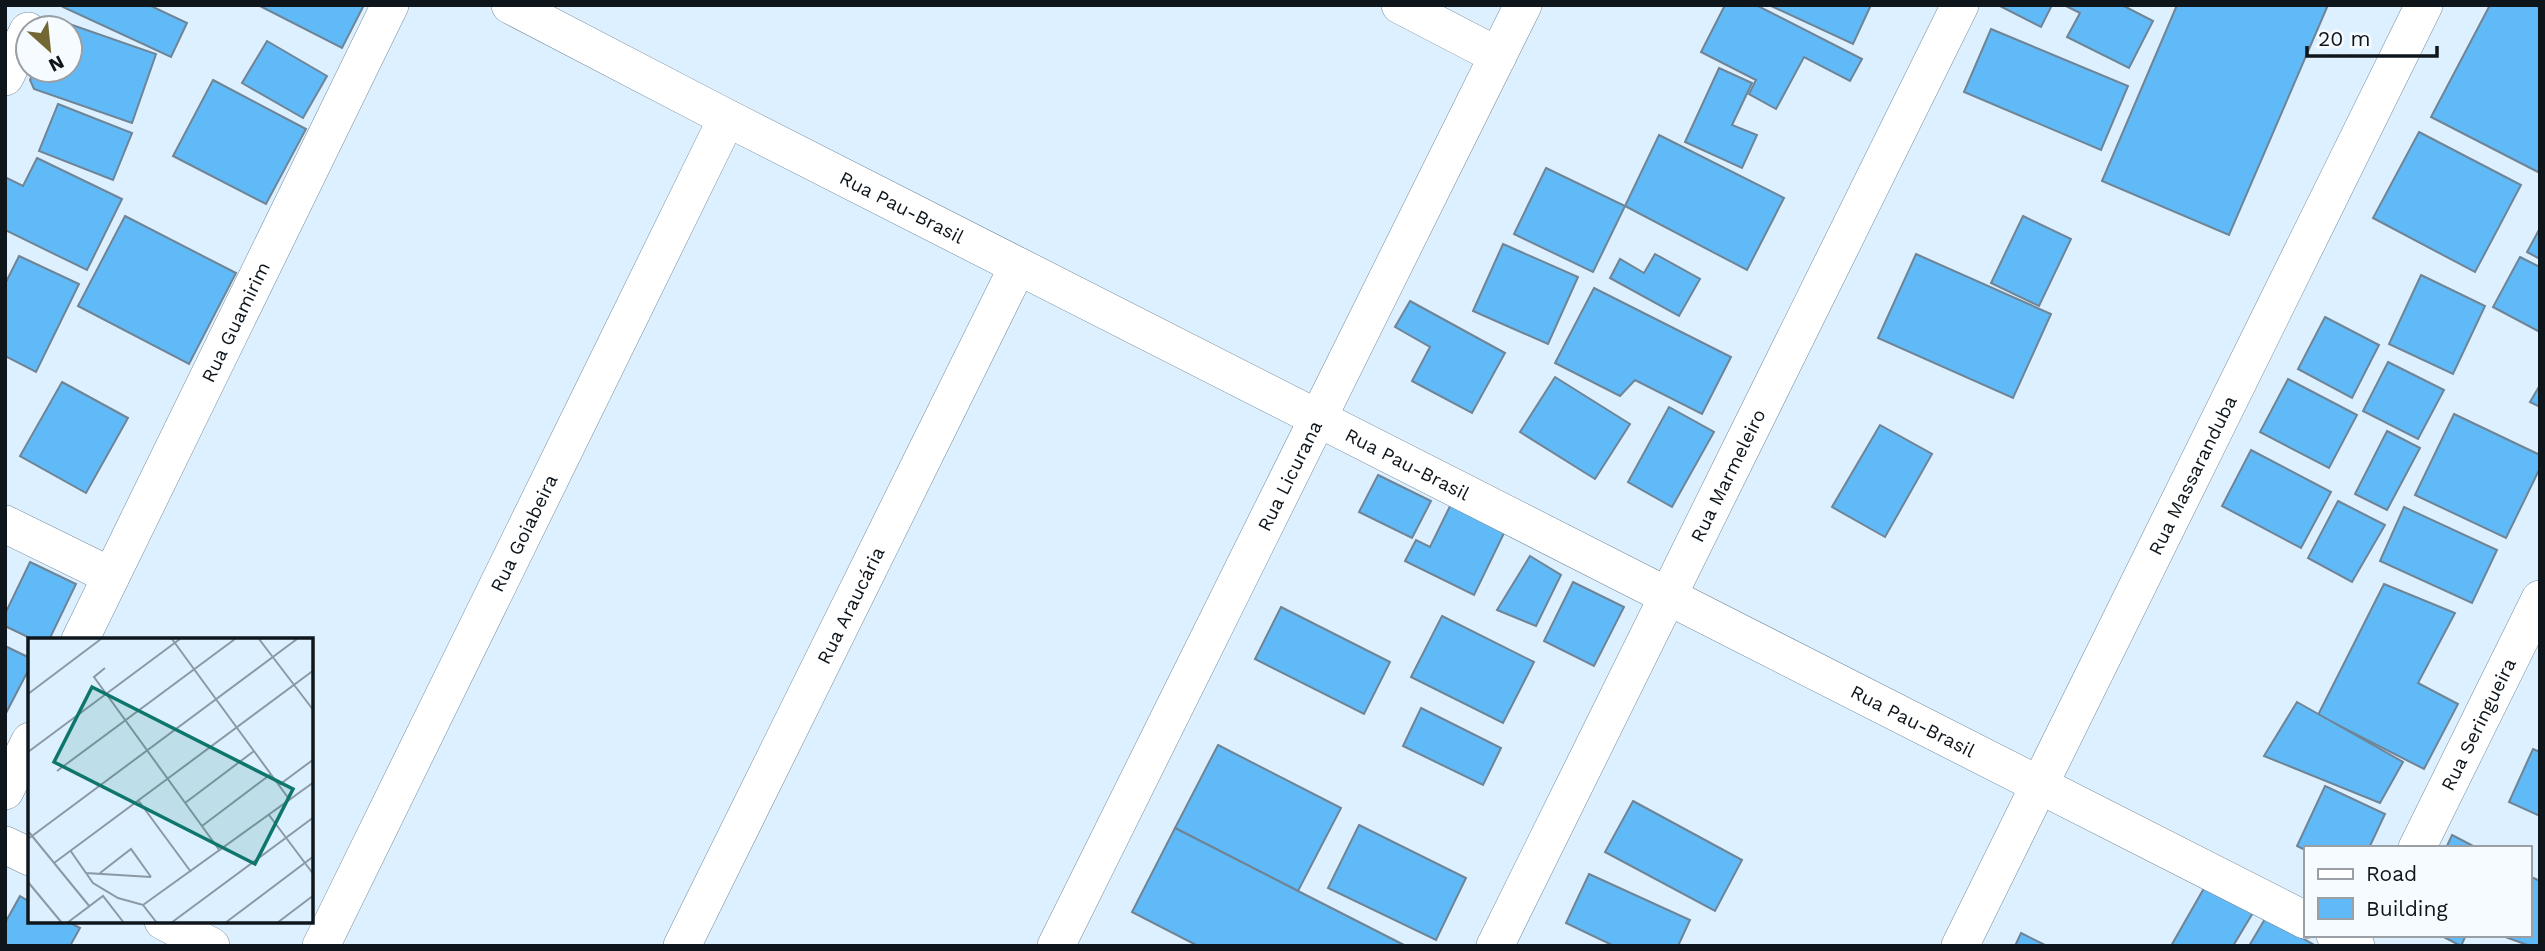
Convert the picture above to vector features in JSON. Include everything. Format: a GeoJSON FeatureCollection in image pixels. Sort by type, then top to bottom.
{"type":"FeatureCollection","features":[{"type":"Feature","properties":{"kind":"street","name":"Rua Guamirim"},"geometry":{"type":"LineString","coordinates":[[80,638],[390,5]]}},
{"type":"Feature","properties":{"kind":"street","name":"Rua Pau-Brasil"},"geometry":{"type":"LineString","coordinates":[[510,5],[727,118],[2304,919]]}},
{"type":"Feature","properties":{"kind":"street"},"geometry":{"type":"LineString","coordinates":[[1400,5],[1498,56]]}},
{"type":"Feature","properties":{"kind":"street","name":"Rua Licurana"},"geometry":{"type":"LineString","coordinates":[[1056,946],[1523,5]]}},
{"type":"Feature","properties":{"kind":"street","name":"Rua Marmeleiro"},"geometry":{"type":"LineString","coordinates":[[1495,946],[1960,5]]}},
{"type":"Feature","properties":{"kind":"street","name":"Rua Massaranduba"},"geometry":{"type":"LineString","coordinates":[[1960,946],[2424,5]]}},
{"type":"Feature","properties":{"kind":"street"},"geometry":{"type":"LineString","coordinates":[[5,76],[14,58]]}},
{"type":"Feature","properties":{"kind":"street","name":"Rua Goiabeira"},"geometry":{"type":"LineString","coordinates":[[321,946],[727,118]]}},
{"type":"Feature","properties":{"kind":"street","name":"Rua Araucária"},"geometry":{"type":"LineString","coordinates":[[682,946],[1018,266]]}},
{"type":"Feature","properties":{"kind":"street"},"geometry":{"type":"LineString","coordinates":[[5,524],[110,576]]}},
{"type":"Feature","properties":{"kind":"street","name":"Rua Seringueira"},"geometry":{"type":"LineString","coordinates":[[2418,846],[2540,599]]}},
{"type":"Feature","properties":{"kind":"street"},"geometry":{"type":"LineString","coordinates":[[5,791],[28,745]]}},
{"type":"Feature","properties":{"kind":"street"},"geometry":{"type":"LineString","coordinates":[[5,845],[28,856]]}},
{"type":"Feature","properties":{"kind":"street"},"geometry":{"type":"LineString","coordinates":[[160,930],[211,946]]}},
{"type":"Feature","properties":{"kind":"street"},"geometry":{"type":"LineString","coordinates":[[2339,937],[2356,946]]}},
{"type":"Feature","properties":{"kind":"building"},"geometry":{"type":"Polygon","coordinates":[[[149,5],[187,23],[171,57],[84,17],[84,14],[63,7],[149,5]]]}},
{"type":"Feature","properties":{"kind":"building"},"geometry":{"type":"Polygon","coordinates":[[[258,5],[364,5],[342,48],[258,5]]]}},
{"type":"Feature","properties":{"kind":"building"},"geometry":{"type":"Polygon","coordinates":[[[1725,5],[1756,5],[1862,59],[1850,81],[1804,57],[1776,109],[1749,94],[1756,80],[1701,52],[1725,5]]]}},
{"type":"Feature","properties":{"kind":"building"},"geometry":{"type":"Polygon","coordinates":[[[1769,5],[1871,5],[1853,44],[1769,5]]]}},
{"type":"Feature","properties":{"kind":"building"},"geometry":{"type":"Polygon","coordinates":[[[1998,5],[2052,5],[2041,27],[1998,5]]]}},
{"type":"Feature","properties":{"kind":"building"},"geometry":{"type":"Polygon","coordinates":[[[2064,5],[2122,5],[2153,21],[2129,68],[2067,37],[2080,13],[2064,5]]]}},
{"type":"Feature","properties":{"kind":"building"},"geometry":{"type":"Polygon","coordinates":[[[2177,5],[2328,5],[2229,235],[2102,181],[2177,5]]]}},
{"type":"Feature","properties":{"kind":"building"},"geometry":{"type":"Polygon","coordinates":[[[2490,5],[2535,5],[2540,8],[2540,173],[2431,117],[2490,5]]]}},
{"type":"Feature","properties":{"kind":"building"},"geometry":{"type":"Polygon","coordinates":[[[84,29],[156,54],[132,123],[34,89],[32,84],[84,84],[84,29]]]}},
{"type":"Feature","properties":{"kind":"building"},"geometry":{"type":"Polygon","coordinates":[[[1991,29],[2128,86],[2101,150],[1964,92],[1991,29]]]}},
{"type":"Feature","properties":{"kind":"building"},"geometry":{"type":"Polygon","coordinates":[[[267,41],[327,76],[303,118],[242,83],[267,41]]]}},
{"type":"Feature","properties":{"kind":"building"},"geometry":{"type":"Polygon","coordinates":[[[1719,68],[1752,83],[1732,125],[1757,135],[1742,168],[1685,142],[1719,68]]]}},
{"type":"Feature","properties":{"kind":"building"},"geometry":{"type":"Polygon","coordinates":[[[213,80],[306,129],[266,204],[173,156],[213,80]]]}},
{"type":"Feature","properties":{"kind":"building"},"geometry":{"type":"Polygon","coordinates":[[[58,104],[132,133],[113,180],[39,151],[58,104]]]}},
{"type":"Feature","properties":{"kind":"building"},"geometry":{"type":"Polygon","coordinates":[[[2419,132],[2521,185],[2475,272],[2373,218],[2419,132]]]}},
{"type":"Feature","properties":{"kind":"building"},"geometry":{"type":"Polygon","coordinates":[[[1659,135],[1784,198],[1747,270],[1625,206],[1659,135]]]}},
{"type":"Feature","properties":{"kind":"building"},"geometry":{"type":"Polygon","coordinates":[[[37,158],[122,199],[87,270],[5,230],[5,177],[23,186],[37,158]]]}},
{"type":"Feature","properties":{"kind":"building"},"geometry":{"type":"Polygon","coordinates":[[[1546,168],[1625,206],[1593,272],[1514,234],[1546,168]]]}},
{"type":"Feature","properties":{"kind":"building"},"geometry":{"type":"Polygon","coordinates":[[[125,216],[236,273],[189,364],[78,306],[125,216]]]}},
{"type":"Feature","properties":{"kind":"building"},"geometry":{"type":"Polygon","coordinates":[[[2023,216],[2071,239],[2039,306],[1991,283],[2023,216]]]}},
{"type":"Feature","properties":{"kind":"building"},"geometry":{"type":"Polygon","coordinates":[[[2540,228],[2540,259],[2527,252],[2540,228]]]}},
{"type":"Feature","properties":{"kind":"building"},"geometry":{"type":"Polygon","coordinates":[[[1503,244],[1578,277],[1548,344],[1473,311],[1503,244]]]}},
{"type":"Feature","properties":{"kind":"building"},"geometry":{"type":"Polygon","coordinates":[[[1655,254],[1700,279],[1679,316],[1610,278],[1620,259],[1644,273],[1655,254]]]}},
{"type":"Feature","properties":{"kind":"building"},"geometry":{"type":"Polygon","coordinates":[[[1916,254],[2051,314],[2013,398],[1878,338],[1916,254]]]}},
{"type":"Feature","properties":{"kind":"building"},"geometry":{"type":"Polygon","coordinates":[[[19,256],[79,284],[36,372],[5,356],[5,284],[19,256]]]}},
{"type":"Feature","properties":{"kind":"building"},"geometry":{"type":"Polygon","coordinates":[[[2520,257],[2540,267],[2540,332],[2493,307],[2520,257]]]}},
{"type":"Feature","properties":{"kind":"building"},"geometry":{"type":"Polygon","coordinates":[[[2421,275],[2485,306],[2453,374],[2389,344],[2421,275]]]}},
{"type":"Feature","properties":{"kind":"building"},"geometry":{"type":"Polygon","coordinates":[[[1594,288],[1731,357],[1702,414],[1635,380],[1620,396],[1555,363],[1594,288]]]}},
{"type":"Feature","properties":{"kind":"building"},"geometry":{"type":"Polygon","coordinates":[[[1410,301],[1505,353],[1472,413],[1412,381],[1430,347],[1395,327],[1410,301]]]}},
{"type":"Feature","properties":{"kind":"building"},"geometry":{"type":"Polygon","coordinates":[[[2325,317],[2379,345],[2352,398],[2298,369],[2325,317]]]}},
{"type":"Feature","properties":{"kind":"building"},"geometry":{"type":"Polygon","coordinates":[[[2388,362],[2444,390],[2418,439],[2363,411],[2388,362]]]}},
{"type":"Feature","properties":{"kind":"building"},"geometry":{"type":"Polygon","coordinates":[[[1555,377],[1630,424],[1595,479],[1520,432],[1555,377]]]}},
{"type":"Feature","properties":{"kind":"building"},"geometry":{"type":"Polygon","coordinates":[[[2288,379],[2357,415],[2329,468],[2260,432],[2288,379]]]}},
{"type":"Feature","properties":{"kind":"building"},"geometry":{"type":"Polygon","coordinates":[[[62,382],[128,418],[86,493],[20,456],[62,382]]]}},
{"type":"Feature","properties":{"kind":"building"},"geometry":{"type":"Polygon","coordinates":[[[2540,385],[2540,407],[2530,402],[2540,385]]]}},
{"type":"Feature","properties":{"kind":"building"},"geometry":{"type":"Polygon","coordinates":[[[1669,407],[1714,432],[1672,507],[1628,482],[1669,407]]]}},
{"type":"Feature","properties":{"kind":"building"},"geometry":{"type":"Polygon","coordinates":[[[2454,414],[2540,455],[2540,468],[2506,538],[2415,495],[2454,414]]]}},
{"type":"Feature","properties":{"kind":"building"},"geometry":{"type":"Polygon","coordinates":[[[1880,425],[1932,454],[1885,537],[1832,507],[1880,425]]]}},
{"type":"Feature","properties":{"kind":"building"},"geometry":{"type":"Polygon","coordinates":[[[2387,431],[2420,448],[2387,510],[2355,494],[2387,431]]]}},
{"type":"Feature","properties":{"kind":"building"},"geometry":{"type":"Polygon","coordinates":[[[2251,450],[2331,492],[2301,548],[2222,506],[2251,450]]]}},
{"type":"Feature","properties":{"kind":"building"},"geometry":{"type":"Polygon","coordinates":[[[1378,475],[1431,501],[1412,538],[1359,512],[1378,475]]]}},
{"type":"Feature","properties":{"kind":"building"},"geometry":{"type":"Polygon","coordinates":[[[1453,500],[1507,527],[1474,595],[1405,561],[1416,540],[1430,547],[1453,500]]]}},
{"type":"Feature","properties":{"kind":"building"},"geometry":{"type":"Polygon","coordinates":[[[2338,501],[2385,525],[2352,582],[2308,558],[2338,501]]]}},
{"type":"Feature","properties":{"kind":"building"},"geometry":{"type":"Polygon","coordinates":[[[2404,507],[2497,550],[2472,603],[2380,561],[2404,507]]]}},
{"type":"Feature","properties":{"kind":"building"},"geometry":{"type":"Polygon","coordinates":[[[1530,556],[1561,575],[1536,626],[1497,610],[1530,556]]]}},
{"type":"Feature","properties":{"kind":"building"},"geometry":{"type":"Polygon","coordinates":[[[30,562],[76,584],[50,638],[30,638],[5,626],[5,614],[30,562]]]}},
{"type":"Feature","properties":{"kind":"building"},"geometry":{"type":"Polygon","coordinates":[[[1573,582],[1624,607],[1594,666],[1544,641],[1573,582]]]}},
{"type":"Feature","properties":{"kind":"building"},"geometry":{"type":"Polygon","coordinates":[[[2384,584],[2455,613],[2418,683],[2458,704],[2424,769],[2318,715],[2384,584]]]}},
{"type":"Feature","properties":{"kind":"building"},"geometry":{"type":"Polygon","coordinates":[[[1281,607],[1390,662],[1364,714],[1255,659],[1281,607]]]}},
{"type":"Feature","properties":{"kind":"building"},"geometry":{"type":"Polygon","coordinates":[[[1442,616],[1534,662],[1503,723],[1411,677],[1442,616]]]}},
{"type":"Feature","properties":{"kind":"building"},"geometry":{"type":"Polygon","coordinates":[[[5,646],[28,657],[28,671],[5,715],[5,646]]]}},
{"type":"Feature","properties":{"kind":"building"},"geometry":{"type":"Polygon","coordinates":[[[2297,702],[2403,762],[2380,803],[2264,756],[2297,702]]]}},
{"type":"Feature","properties":{"kind":"building"},"geometry":{"type":"Polygon","coordinates":[[[1421,708],[1501,748],[1483,785],[1403,746],[1421,708]]]}},
{"type":"Feature","properties":{"kind":"building"},"geometry":{"type":"Polygon","coordinates":[[[1218,745],[1341,808],[1298,891],[1175,828],[1218,745]]]}},
{"type":"Feature","properties":{"kind":"building"},"geometry":{"type":"Polygon","coordinates":[[[2533,749],[2540,752],[2540,816],[2509,802],[2533,749]]]}},
{"type":"Feature","properties":{"kind":"building"},"geometry":{"type":"Polygon","coordinates":[[[2325,786],[2385,814],[2370,846],[2304,846],[2304,850],[2297,846],[2325,786]]]}},
{"type":"Feature","properties":{"kind":"building"},"geometry":{"type":"Polygon","coordinates":[[[1633,801],[1742,860],[1715,911],[1605,852],[1633,801]]]}},
{"type":"Feature","properties":{"kind":"building"},"geometry":{"type":"Polygon","coordinates":[[[1359,825],[1466,878],[1436,940],[1328,888],[1359,825]]]}},
{"type":"Feature","properties":{"kind":"building"},"geometry":{"type":"Polygon","coordinates":[[[1175,828],[1406,946],[1198,946],[1132,912],[1175,828]]]}},
{"type":"Feature","properties":{"kind":"building"},"geometry":{"type":"Polygon","coordinates":[[[2452,835],[2473,846],[2447,846],[2452,835]]]}},
{"type":"Feature","properties":{"kind":"building"},"geometry":{"type":"Polygon","coordinates":[[[1589,874],[1690,920],[1678,946],[1614,946],[1566,923],[1589,874]]]}},
{"type":"Feature","properties":{"kind":"building"},"geometry":{"type":"Polygon","coordinates":[[[2531,877],[2540,881],[2540,946],[2530,946],[2505,937],[2531,937],[2531,877]]]}},
{"type":"Feature","properties":{"kind":"building"},"geometry":{"type":"Polygon","coordinates":[[[2207,883],[2254,911],[2233,946],[2171,946],[2207,883]]]}},
{"type":"Feature","properties":{"kind":"building"},"geometry":{"type":"Polygon","coordinates":[[[20,896],[28,901],[28,923],[71,923],[80,928],[70,946],[5,946],[5,923],[20,896]]]}},
{"type":"Feature","properties":{"kind":"building"},"geometry":{"type":"Polygon","coordinates":[[[2266,917],[2316,946],[2249,946],[2266,917]]]}},
{"type":"Feature","properties":{"kind":"building"},"geometry":{"type":"Polygon","coordinates":[[[2021,933],[2047,946],[2015,946],[2021,933]]]}},
{"type":"Feature","properties":{"kind":"building"},"geometry":{"type":"Polygon","coordinates":[[[2444,937],[2465,937],[2461,946],[2444,937]]]}}]}
